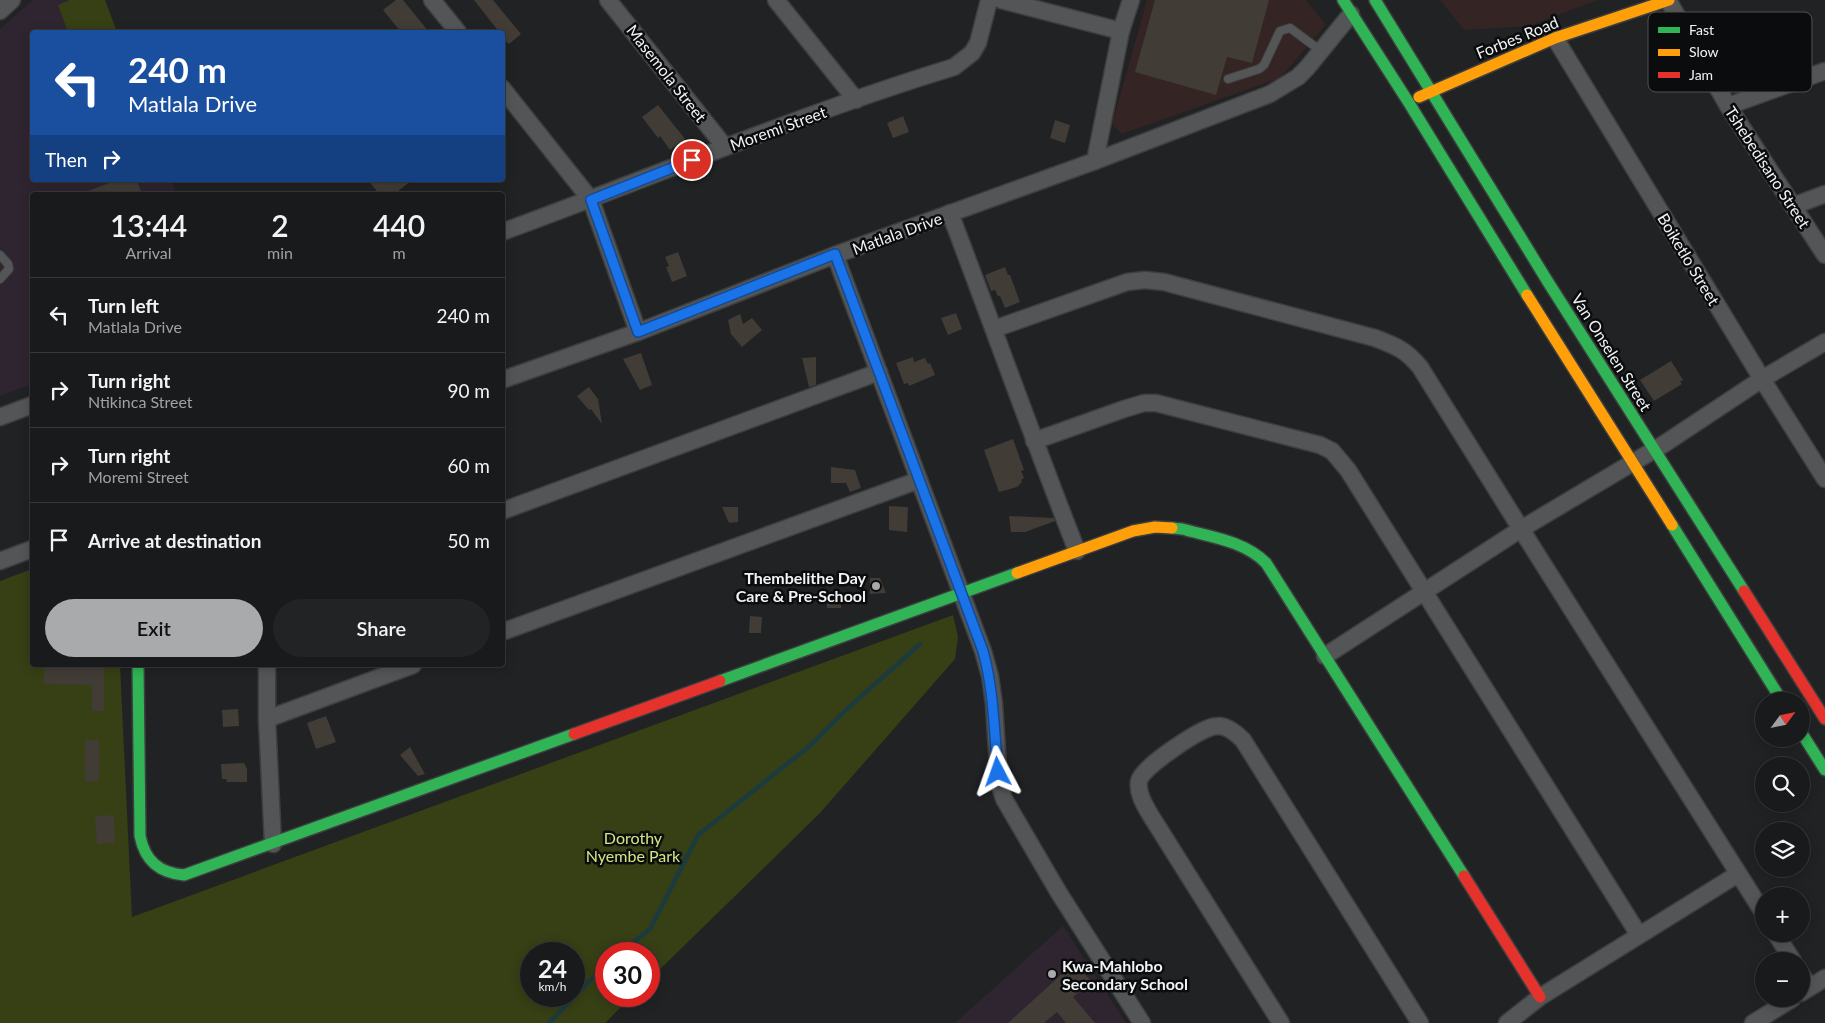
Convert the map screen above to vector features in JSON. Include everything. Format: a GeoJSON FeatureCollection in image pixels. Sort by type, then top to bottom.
{"type":"FeatureCollection","features":[{"type":"Feature","properties":{"kind":"street"},"geometry":{"type":"LineString","coordinates":[[0,11],[12,0]]}},
{"type":"Feature","properties":{"kind":"street"},"geometry":{"type":"LineString","coordinates":[[432,0],[456,30]]}},
{"type":"Feature","properties":{"kind":"street","name":"Masemola Street"},"geometry":{"type":"LineString","coordinates":[[608,0],[725,146]]}},
{"type":"Feature","properties":{"kind":"street"},"geometry":{"type":"LineString","coordinates":[[776,0],[856,100]]}},
{"type":"Feature","properties":{"kind":"street","name":"Moremi Street"},"geometry":{"type":"LineString","coordinates":[[505,231],[591,200],[725,146],[954,66],[972,53],[978,43],[989,0]]}},
{"type":"Feature","properties":{"kind":"street"},"geometry":{"type":"LineString","coordinates":[[1001,0],[1121,31]]}},
{"type":"Feature","properties":{"kind":"street"},"geometry":{"type":"LineString","coordinates":[[1095,161],[1121,31],[1130,0]]}},
{"type":"Feature","properties":{"kind":"street","name":"Van Onselen Street"},"geometry":{"type":"LineString","coordinates":[[1375,0],[1654,449],[1825,719]]}},
{"type":"Feature","properties":{"kind":"street","name":"Forbes Road"},"geometry":{"type":"LineString","coordinates":[[1409,103],[1431,91],[1555,38],[1669,0]]}},
{"type":"Feature","properties":{"kind":"street","name":"Tshebedisano Street"},"geometry":{"type":"LineString","coordinates":[[1669,0],[1676,12]]}},
{"type":"Feature","properties":{"kind":"street"},"geometry":{"type":"LineString","coordinates":[[1347,7],[1409,103],[1776,692]]}},
{"type":"Feature","properties":{"kind":"street","name":"Matlala Drive"},"geometry":{"type":"LineString","coordinates":[[505,379],[638,332],[835,254],[1095,161],[1270,94],[1298,77],[1321,51],[1347,7]]}},
{"type":"Feature","properties":{"kind":"street","name":"Boiketlo Street"},"geometry":{"type":"LineString","coordinates":[[1555,38],[1762,379],[1825,478]]}},
{"type":"Feature","properties":{"kind":"street"},"geometry":{"type":"LineString","coordinates":[[1812,76],[1825,71]]}},
{"type":"Feature","properties":{"kind":"street"},"geometry":{"type":"LineString","coordinates":[[505,92],[591,200],[638,332]]}},
{"type":"Feature","properties":{"kind":"street","name":"Tshebedisano Street"},"geometry":{"type":"LineString","coordinates":[[1720,92],[1825,255]]}},
{"type":"Feature","properties":{"kind":"street"},"geometry":{"type":"LineString","coordinates":[[1728,106],[1767,92]]}},
{"type":"Feature","properties":{"kind":"street"},"geometry":{"type":"LineString","coordinates":[[1793,206],[1825,194]]}},
{"type":"Feature","properties":{"kind":"street"},"geometry":{"type":"LineString","coordinates":[[950,213],[1034,441],[1077,551]]}},
{"type":"Feature","properties":{"kind":"street"},"geometry":{"type":"LineString","coordinates":[[835,254],[983,651],[990,676],[999,783],[1004,799],[1059,893],[1142,1023]]}},
{"type":"Feature","properties":{"kind":"street"},"geometry":{"type":"LineString","coordinates":[[994,329],[1127,282],[1145,280],[1173,284],[1375,338],[1396,346],[1409,354],[1420,367],[1755,900]]}},
{"type":"Feature","properties":{"kind":"street"},"geometry":{"type":"LineString","coordinates":[[1325,656],[1521,529],[1654,449],[1762,379],[1825,342]]}},
{"type":"Feature","properties":{"kind":"street"},"geometry":{"type":"LineString","coordinates":[[505,510],[879,372]]}},
{"type":"Feature","properties":{"kind":"street"},"geometry":{"type":"LineString","coordinates":[[1034,441],[1124,409],[1144,403],[1156,403],[1320,445],[1332,451],[1348,470],[1639,935]]}},
{"type":"Feature","properties":{"kind":"street"},"geometry":{"type":"LineString","coordinates":[[0,417],[30,406]]}},
{"type":"Feature","properties":{"kind":"street"},"geometry":{"type":"LineString","coordinates":[[505,631],[919,480]]}},
{"type":"Feature","properties":{"kind":"street"},"geometry":{"type":"LineString","coordinates":[[138,667],[140,836],[142,849],[148,859],[158,868],[173,875],[184,875],[1133,531],[1156,527],[1182,529],[1245,547],[1257,554],[1266,563],[1540,997]]}},
{"type":"Feature","properties":{"kind":"street"},"geometry":{"type":"LineString","coordinates":[[0,561],[30,550]]}},
{"type":"Feature","properties":{"kind":"street"},"geometry":{"type":"LineString","coordinates":[[267,667],[267,719],[273,844]]}},
{"type":"Feature","properties":{"kind":"street"},"geometry":{"type":"LineString","coordinates":[[267,719],[408,667]]}},
{"type":"Feature","properties":{"kind":"street"},"geometry":{"type":"LineString","coordinates":[[1281,1023],[1151,816],[1140,792],[1139,782],[1142,774],[1151,765],[1200,732],[1211,727],[1223,726],[1243,740],[1420,1023]]}},
{"type":"Feature","properties":{"kind":"street"},"geometry":{"type":"LineString","coordinates":[[1810,746],[1825,770]]}},
{"type":"Feature","properties":{"kind":"street"},"geometry":{"type":"LineString","coordinates":[[1507,1023],[1540,997],[1738,874]]}},
{"type":"Feature","properties":{"kind":"street"},"geometry":{"type":"LineString","coordinates":[[1810,983],[1825,978]]}},
{"type":"Feature","properties":{"kind":"street"},"geometry":{"type":"LineString","coordinates":[[1754,1023],[1779,1007]]}},
{"type":"Feature","properties":{"kind":"lane"},"geometry":{"type":"LineString","coordinates":[[1228,79],[1259,70],[1264,65],[1280,31],[1285,28],[1290,28],[1321,51]]}},
{"type":"Feature","properties":{"kind":"lane"},"geometry":{"type":"LineString","coordinates":[[0,254],[8,264],[9,269],[0,279]]}},
{"type":"Feature","properties":{"kind":"shaded area"},"geometry":{"type":"Polygon","coordinates":[[[33,0],[105,0],[116,30],[30,30],[30,182],[172,182],[175,192],[30,192],[30,385],[0,396],[0,29],[33,0]]]}},
{"type":"Feature","properties":{"kind":"shaded area"},"geometry":{"type":"Polygon","coordinates":[[[1147,0],[1306,0],[1326,25],[1280,78],[1122,134],[1112,124],[1147,0]]]}},
{"type":"Feature","properties":{"kind":"shaded area"},"geometry":{"type":"Polygon","coordinates":[[[1440,0],[1598,0],[1528,26],[1464,30],[1440,0]]]}},
{"type":"Feature","properties":{"kind":"shaded area","name":"Kwa-Mahlobo Secondary School"},"geometry":{"type":"Polygon","coordinates":[[[1063,926],[1126,1023],[955,1023],[1063,926]]]}},
{"type":"Feature","properties":{"kind":"green space"},"geometry":{"type":"Polygon","coordinates":[[[70,0],[105,0],[116,30],[67,30],[58,5],[70,0]]]}},
{"type":"Feature","properties":{"kind":"green space","name":"Dorothy Nyembe Park"},"geometry":{"type":"Polygon","coordinates":[[[30,570],[30,667],[120,667],[132,917],[953,615],[958,637],[955,659],[820,813],[660,969],[660,942],[595,942],[595,1007],[621,1007],[605,1023],[0,1023],[0,581],[30,570]]]}},
{"type":"Feature","properties":{"kind":"building"},"geometry":{"type":"Polygon","coordinates":[[[396,0],[403,0],[427,30],[399,30],[383,10],[396,0]]]}},
{"type":"Feature","properties":{"kind":"building"},"geometry":{"type":"Polygon","coordinates":[[[474,0],[493,0],[521,34],[509,44],[505,40],[505,30],[497,30],[474,0]]]}},
{"type":"Feature","properties":{"kind":"building"},"geometry":{"type":"Polygon","coordinates":[[[1155,0],[1269,0],[1252,63],[1227,57],[1216,95],[1135,72],[1155,0]]]}},
{"type":"Feature","properties":{"kind":"building"},"geometry":{"type":"Polygon","coordinates":[[[658,105],[685,139],[670,150],[642,117],[658,105]]]}},
{"type":"Feature","properties":{"kind":"building"},"geometry":{"type":"Polygon","coordinates":[[[903,116],[909,132],[893,138],[887,123],[903,116]]]}},
{"type":"Feature","properties":{"kind":"building"},"geometry":{"type":"Polygon","coordinates":[[[1055,120],[1070,125],[1065,143],[1050,138],[1055,120]]]}},
{"type":"Feature","properties":{"kind":"building"},"geometry":{"type":"Polygon","coordinates":[[[112,182],[138,182],[141,192],[85,192],[112,182]]]}},
{"type":"Feature","properties":{"kind":"building"},"geometry":{"type":"Polygon","coordinates":[[[370,182],[409,182],[397,192],[378,192],[370,182]]]}},
{"type":"Feature","properties":{"kind":"building"},"geometry":{"type":"Polygon","coordinates":[[[678,252],[687,276],[672,282],[666,267],[669,266],[665,257],[678,252]]]}},
{"type":"Feature","properties":{"kind":"building"},"geometry":{"type":"Polygon","coordinates":[[[1005,267],[1020,302],[1005,308],[1000,296],[998,296],[995,290],[991,291],[985,275],[1005,267]]]}},
{"type":"Feature","properties":{"kind":"building"},"geometry":{"type":"Polygon","coordinates":[[[956,313],[962,329],[948,335],[941,318],[956,313]]]}},
{"type":"Feature","properties":{"kind":"building"},"geometry":{"type":"Polygon","coordinates":[[[740,314],[743,324],[752,318],[762,330],[742,347],[731,334],[728,320],[740,314]]]}},
{"type":"Feature","properties":{"kind":"building"},"geometry":{"type":"Polygon","coordinates":[[[641,353],[652,385],[640,390],[623,359],[641,353]]]}},
{"type":"Feature","properties":{"kind":"building"},"geometry":{"type":"Polygon","coordinates":[[[816,357],[816,385],[809,387],[802,358],[816,357]]]}},
{"type":"Feature","properties":{"kind":"building"},"geometry":{"type":"Polygon","coordinates":[[[913,357],[914,362],[925,358],[928,364],[930,363],[935,375],[909,386],[908,383],[904,384],[896,363],[913,357]]]}},
{"type":"Feature","properties":{"kind":"building"},"geometry":{"type":"Polygon","coordinates":[[[1671,361],[1683,380],[1680,382],[1682,384],[1654,401],[1640,380],[1671,361]]]}},
{"type":"Feature","properties":{"kind":"building"},"geometry":{"type":"Polygon","coordinates":[[[589,387],[598,399],[602,424],[591,409],[589,410],[577,396],[589,387]]]}},
{"type":"Feature","properties":{"kind":"building"},"geometry":{"type":"Polygon","coordinates":[[[1013,439],[1024,470],[1021,471],[1024,478],[1017,487],[999,492],[984,450],[1013,439]]]}},
{"type":"Feature","properties":{"kind":"building"},"geometry":{"type":"Polygon","coordinates":[[[831,467],[855,470],[861,488],[850,492],[846,483],[831,483],[831,467]]]}},
{"type":"Feature","properties":{"kind":"building"},"geometry":{"type":"Polygon","coordinates":[[[889,506],[908,507],[907,532],[889,530],[889,506]]]}},
{"type":"Feature","properties":{"kind":"building"},"geometry":{"type":"Polygon","coordinates":[[[722,507],[738,507],[738,522],[729,523],[722,507]]]}},
{"type":"Feature","properties":{"kind":"building"},"geometry":{"type":"Polygon","coordinates":[[[1009,516],[1054,518],[1055,521],[1025,532],[1011,532],[1009,516]]]}},
{"type":"Feature","properties":{"kind":"building","name":"Thembelithe Day Care & Pre-School"},"geometry":{"type":"Polygon","coordinates":[[[870,578],[880,578],[886,593],[870,594],[870,578]]]}},
{"type":"Feature","properties":{"kind":"building"},"geometry":{"type":"Polygon","coordinates":[[[827,592],[841,592],[841,608],[827,608],[827,592]]]}},
{"type":"Feature","properties":{"kind":"building"},"geometry":{"type":"Polygon","coordinates":[[[750,616],[762,617],[761,633],[749,633],[750,616]]]}},
{"type":"Feature","properties":{"kind":"building"},"geometry":{"type":"Polygon","coordinates":[[[44,667],[104,667],[104,711],[92,711],[92,685],[44,684],[44,667]]]}},
{"type":"Feature","properties":{"kind":"building"},"geometry":{"type":"Polygon","coordinates":[[[238,709],[239,726],[223,727],[222,710],[238,709]]]}},
{"type":"Feature","properties":{"kind":"building"},"geometry":{"type":"Polygon","coordinates":[[[326,716],[336,742],[316,749],[307,723],[326,716]]]}},
{"type":"Feature","properties":{"kind":"building"},"geometry":{"type":"Polygon","coordinates":[[[85,740],[99,740],[99,781],[85,782],[85,740]]]}},
{"type":"Feature","properties":{"kind":"building"},"geometry":{"type":"Polygon","coordinates":[[[410,747],[425,774],[418,776],[400,755],[410,747]]]}},
{"type":"Feature","properties":{"kind":"building"},"geometry":{"type":"Polygon","coordinates":[[[244,763],[247,769],[247,782],[227,782],[226,779],[222,779],[221,764],[244,763]]]}},
{"type":"Feature","properties":{"kind":"building"},"geometry":{"type":"Polygon","coordinates":[[[114,815],[115,843],[97,844],[95,816],[114,815]]]}},
{"type":"Feature","properties":{"kind":"building"},"geometry":{"type":"Polygon","coordinates":[[[1074,963],[1091,981],[1073,997],[1095,1023],[1066,1023],[1057,1012],[1044,1023],[1008,1023],[1074,963]]]}},
{"type":"Feature","properties":{"kind":"waterway"},"geometry":{"type":"LineString","coordinates":[[634,942],[650,929],[698,835],[812,744],[847,709],[920,644]]}},
{"type":"Feature","properties":{"kind":"waterway"},"geometry":{"type":"LineString","coordinates":[[549,1023],[595,975]]}},
{"type":"Feature","properties":{"kind":"traffic: fast"},"geometry":{"type":"LineString","coordinates":[[1343,0],[1527,295]]}},
{"type":"Feature","properties":{"kind":"traffic: fast"},"geometry":{"type":"LineString","coordinates":[[1375,0],[1548,282],[1744,591]]}},
{"type":"Feature","properties":{"kind":"traffic: fast"},"geometry":{"type":"LineString","coordinates":[[1672,525],[1776,692]]}},
{"type":"Feature","properties":{"kind":"traffic: fast"},"geometry":{"type":"LineString","coordinates":[[1172,528],[1227,541],[1248,550],[1266,563],[1464,876]]}},
{"type":"Feature","properties":{"kind":"traffic: fast"},"geometry":{"type":"LineString","coordinates":[[720,681],[1017,573]]}},
{"type":"Feature","properties":{"kind":"traffic: fast"},"geometry":{"type":"LineString","coordinates":[[138,667],[140,836],[145,852],[154,864],[167,872],[175,874],[184,875],[574,734]]}},
{"type":"Feature","properties":{"kind":"traffic: fast"},"geometry":{"type":"LineString","coordinates":[[1810,746],[1825,770]]}},
{"type":"Feature","properties":{"kind":"traffic: slow"},"geometry":{"type":"LineString","coordinates":[[1419,97],[1555,38],[1669,0]]}},
{"type":"Feature","properties":{"kind":"traffic: slow"},"geometry":{"type":"LineString","coordinates":[[1527,295],[1672,525]]}},
{"type":"Feature","properties":{"kind":"traffic: slow"},"geometry":{"type":"LineString","coordinates":[[1017,573],[1133,531],[1155,527],[1172,528]]}},
{"type":"Feature","properties":{"kind":"traffic: jam"},"geometry":{"type":"LineString","coordinates":[[1744,591],[1825,719]]}},
{"type":"Feature","properties":{"kind":"traffic: jam"},"geometry":{"type":"LineString","coordinates":[[574,734],[720,681]]}},
{"type":"Feature","properties":{"kind":"traffic: jam"},"geometry":{"type":"LineString","coordinates":[[1464,876],[1540,997]]}},
{"type":"Feature","properties":{"kind":"place","name":"Thembelithe Day Care & Pre-School"},"geometry":{"type":"Point","coordinates":[876,586]}},
{"type":"Feature","properties":{"kind":"place","name":"Kwa-Mahlobo Secondary School"},"geometry":{"type":"Point","coordinates":[1052,974]}},
{"type":"Feature","properties":{"kind":"route"},"geometry":{"type":"LineString","coordinates":[[692,160],[591,200],[638,332],[835,254],[983,651],[990,676],[994,704],[998,772]]}}]}
